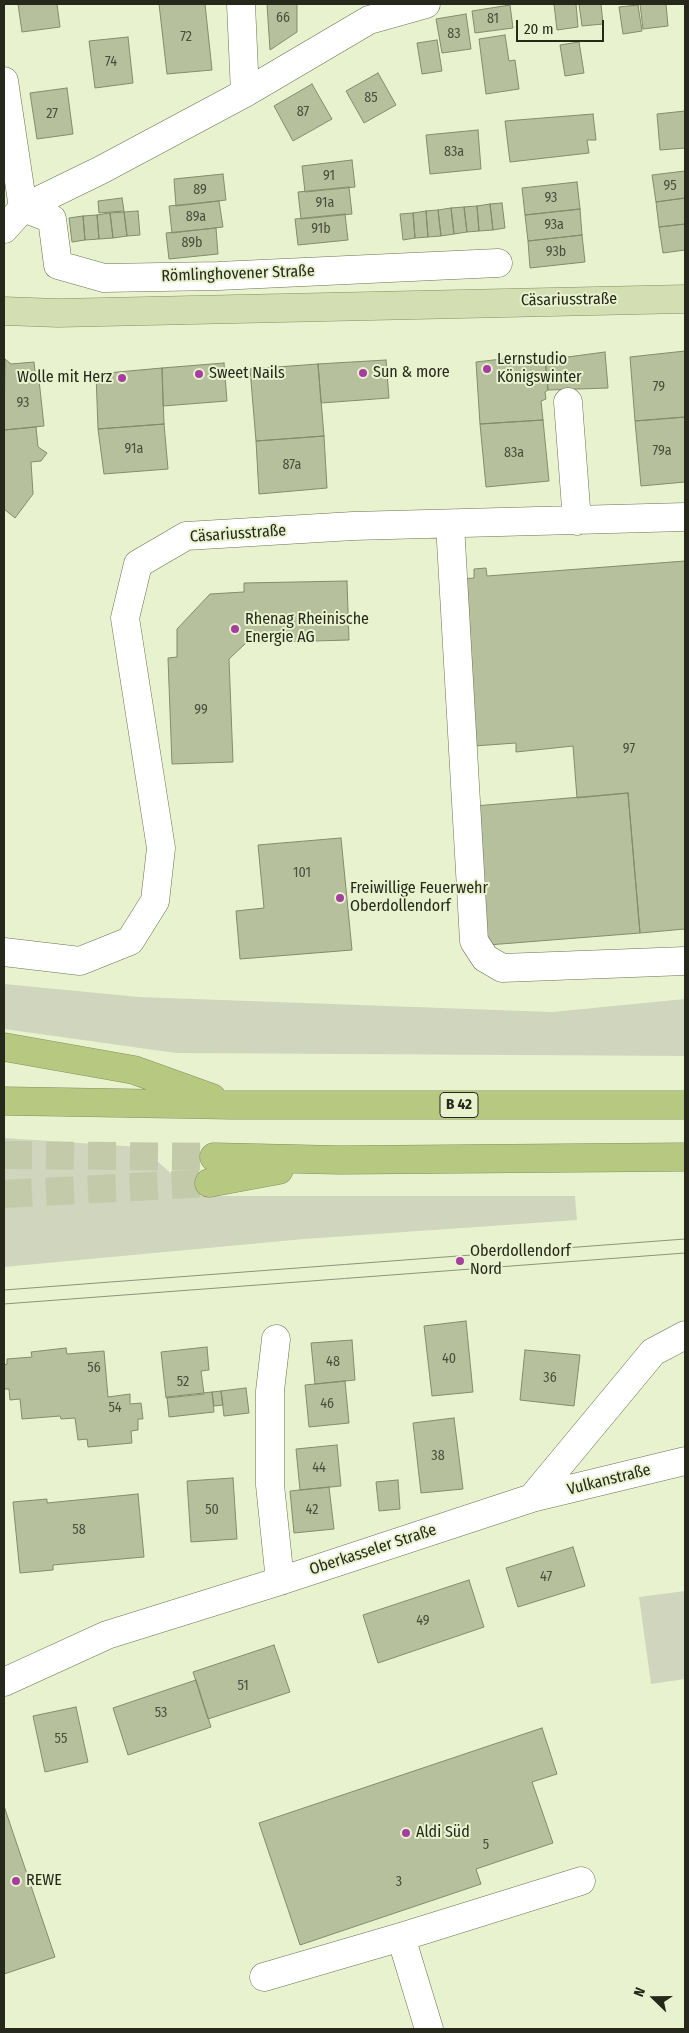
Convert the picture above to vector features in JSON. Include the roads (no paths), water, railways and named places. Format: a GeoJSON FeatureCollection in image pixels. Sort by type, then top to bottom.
{"type":"FeatureCollection","features":[{"type":"Feature","properties":{"kind":"highway","name":"B 42"},"geometry":{"type":"LineString","coordinates":[[4,1048],[134,1070],[233,1105]]}},
{"type":"Feature","properties":{"kind":"highway","name":"B 42"},"geometry":{"type":"LineString","coordinates":[[4,1101],[233,1105],[685,1105]]}},
{"type":"Feature","properties":{"kind":"highway"},"geometry":{"type":"LineString","coordinates":[[211,1170],[340,1160],[685,1157]]}},
{"type":"Feature","properties":{"kind":"main road","name":"Cäsariusstraße"},"geometry":{"type":"LineString","coordinates":[[4,310],[68,313],[685,299]]}},
{"type":"Feature","properties":{"kind":"street"},"geometry":{"type":"LineString","coordinates":[[241,4],[245,92]]}},
{"type":"Feature","properties":{"kind":"street"},"geometry":{"type":"LineString","coordinates":[[4,229],[23,208],[101,170],[245,92],[368,20],[426,4]]}},
{"type":"Feature","properties":{"kind":"street"},"geometry":{"type":"LineString","coordinates":[[4,81],[23,208]]}},
{"type":"Feature","properties":{"kind":"street","name":"Römlinghovener Straße"},"geometry":{"type":"LineString","coordinates":[[23,208],[52,219],[58,265],[104,278],[218,276],[498,263]]}},
{"type":"Feature","properties":{"kind":"street"},"geometry":{"type":"LineString","coordinates":[[568,402],[577,521]]}},
{"type":"Feature","properties":{"kind":"street","name":"Cäsariusstraße"},"geometry":{"type":"LineString","coordinates":[[4,952],[80,961],[130,941],[156,901],[161,848],[125,618],[138,564],[186,536],[353,526],[685,517]]}},
{"type":"Feature","properties":{"kind":"street"},"geometry":{"type":"LineString","coordinates":[[450,524],[474,941],[485,958],[502,968],[685,962]]}},
{"type":"Feature","properties":{"kind":"street"},"geometry":{"type":"LineString","coordinates":[[532,1498],[653,1352],[685,1334]]}},
{"type":"Feature","properties":{"kind":"street"},"geometry":{"type":"LineString","coordinates":[[276,1339],[270,1390],[270,1485],[280,1581]]}},
{"type":"Feature","properties":{"kind":"street","name":"Vulkanstraße"},"geometry":{"type":"LineString","coordinates":[[532,1498],[685,1461]]}},
{"type":"Feature","properties":{"kind":"street","name":"Oberkasseler Straße"},"geometry":{"type":"LineString","coordinates":[[4,1682],[107,1635],[280,1581],[532,1498]]}},
{"type":"Feature","properties":{"kind":"street"},"geometry":{"type":"LineString","coordinates":[[264,1977],[581,1881]]}},
{"type":"Feature","properties":{"kind":"street"},"geometry":{"type":"LineString","coordinates":[[401,1937],[429,2029]]}},
{"type":"Feature","properties":{"kind":"tunnel"},"geometry":{"type":"LineString","coordinates":[[4,1155],[214,1157]]}},
{"type":"Feature","properties":{"kind":"tunnel"},"geometry":{"type":"LineString","coordinates":[[4,1194],[209,1183]]}},
{"type":"Feature","properties":{"kind":"tram line"},"geometry":{"type":"LineString","coordinates":[[4,1290],[685,1239]]}},
{"type":"Feature","properties":{"kind":"tram line"},"geometry":{"type":"LineString","coordinates":[[4,1304],[685,1253]]}},
{"type":"Feature","properties":{"kind":"place","name":"Lernstudio Königswinter"},"geometry":{"type":"Point","coordinates":[487,369]}},
{"type":"Feature","properties":{"kind":"place","name":"Sun & more"},"geometry":{"type":"Point","coordinates":[363,373]}},
{"type":"Feature","properties":{"kind":"place","name":"Sweet Nails"},"geometry":{"type":"Point","coordinates":[199,374]}},
{"type":"Feature","properties":{"kind":"place","name":"Wolle mit Herz"},"geometry":{"type":"Point","coordinates":[122,378]}},
{"type":"Feature","properties":{"kind":"place","name":"Rhenag Rheinische Energie AG"},"geometry":{"type":"Point","coordinates":[235,629]}},
{"type":"Feature","properties":{"kind":"place","name":"Freiwillige Feuerwehr Oberdollendorf"},"geometry":{"type":"Point","coordinates":[340,898]}},
{"type":"Feature","properties":{"kind":"place","name":"Oberdollendorf Nord"},"geometry":{"type":"Point","coordinates":[460,1261]}},
{"type":"Feature","properties":{"kind":"place","name":"Aldi Süd"},"geometry":{"type":"Point","coordinates":[406,1833]}},
{"type":"Feature","properties":{"kind":"place","name":"REWE"},"geometry":{"type":"Point","coordinates":[16,1881]}}]}
